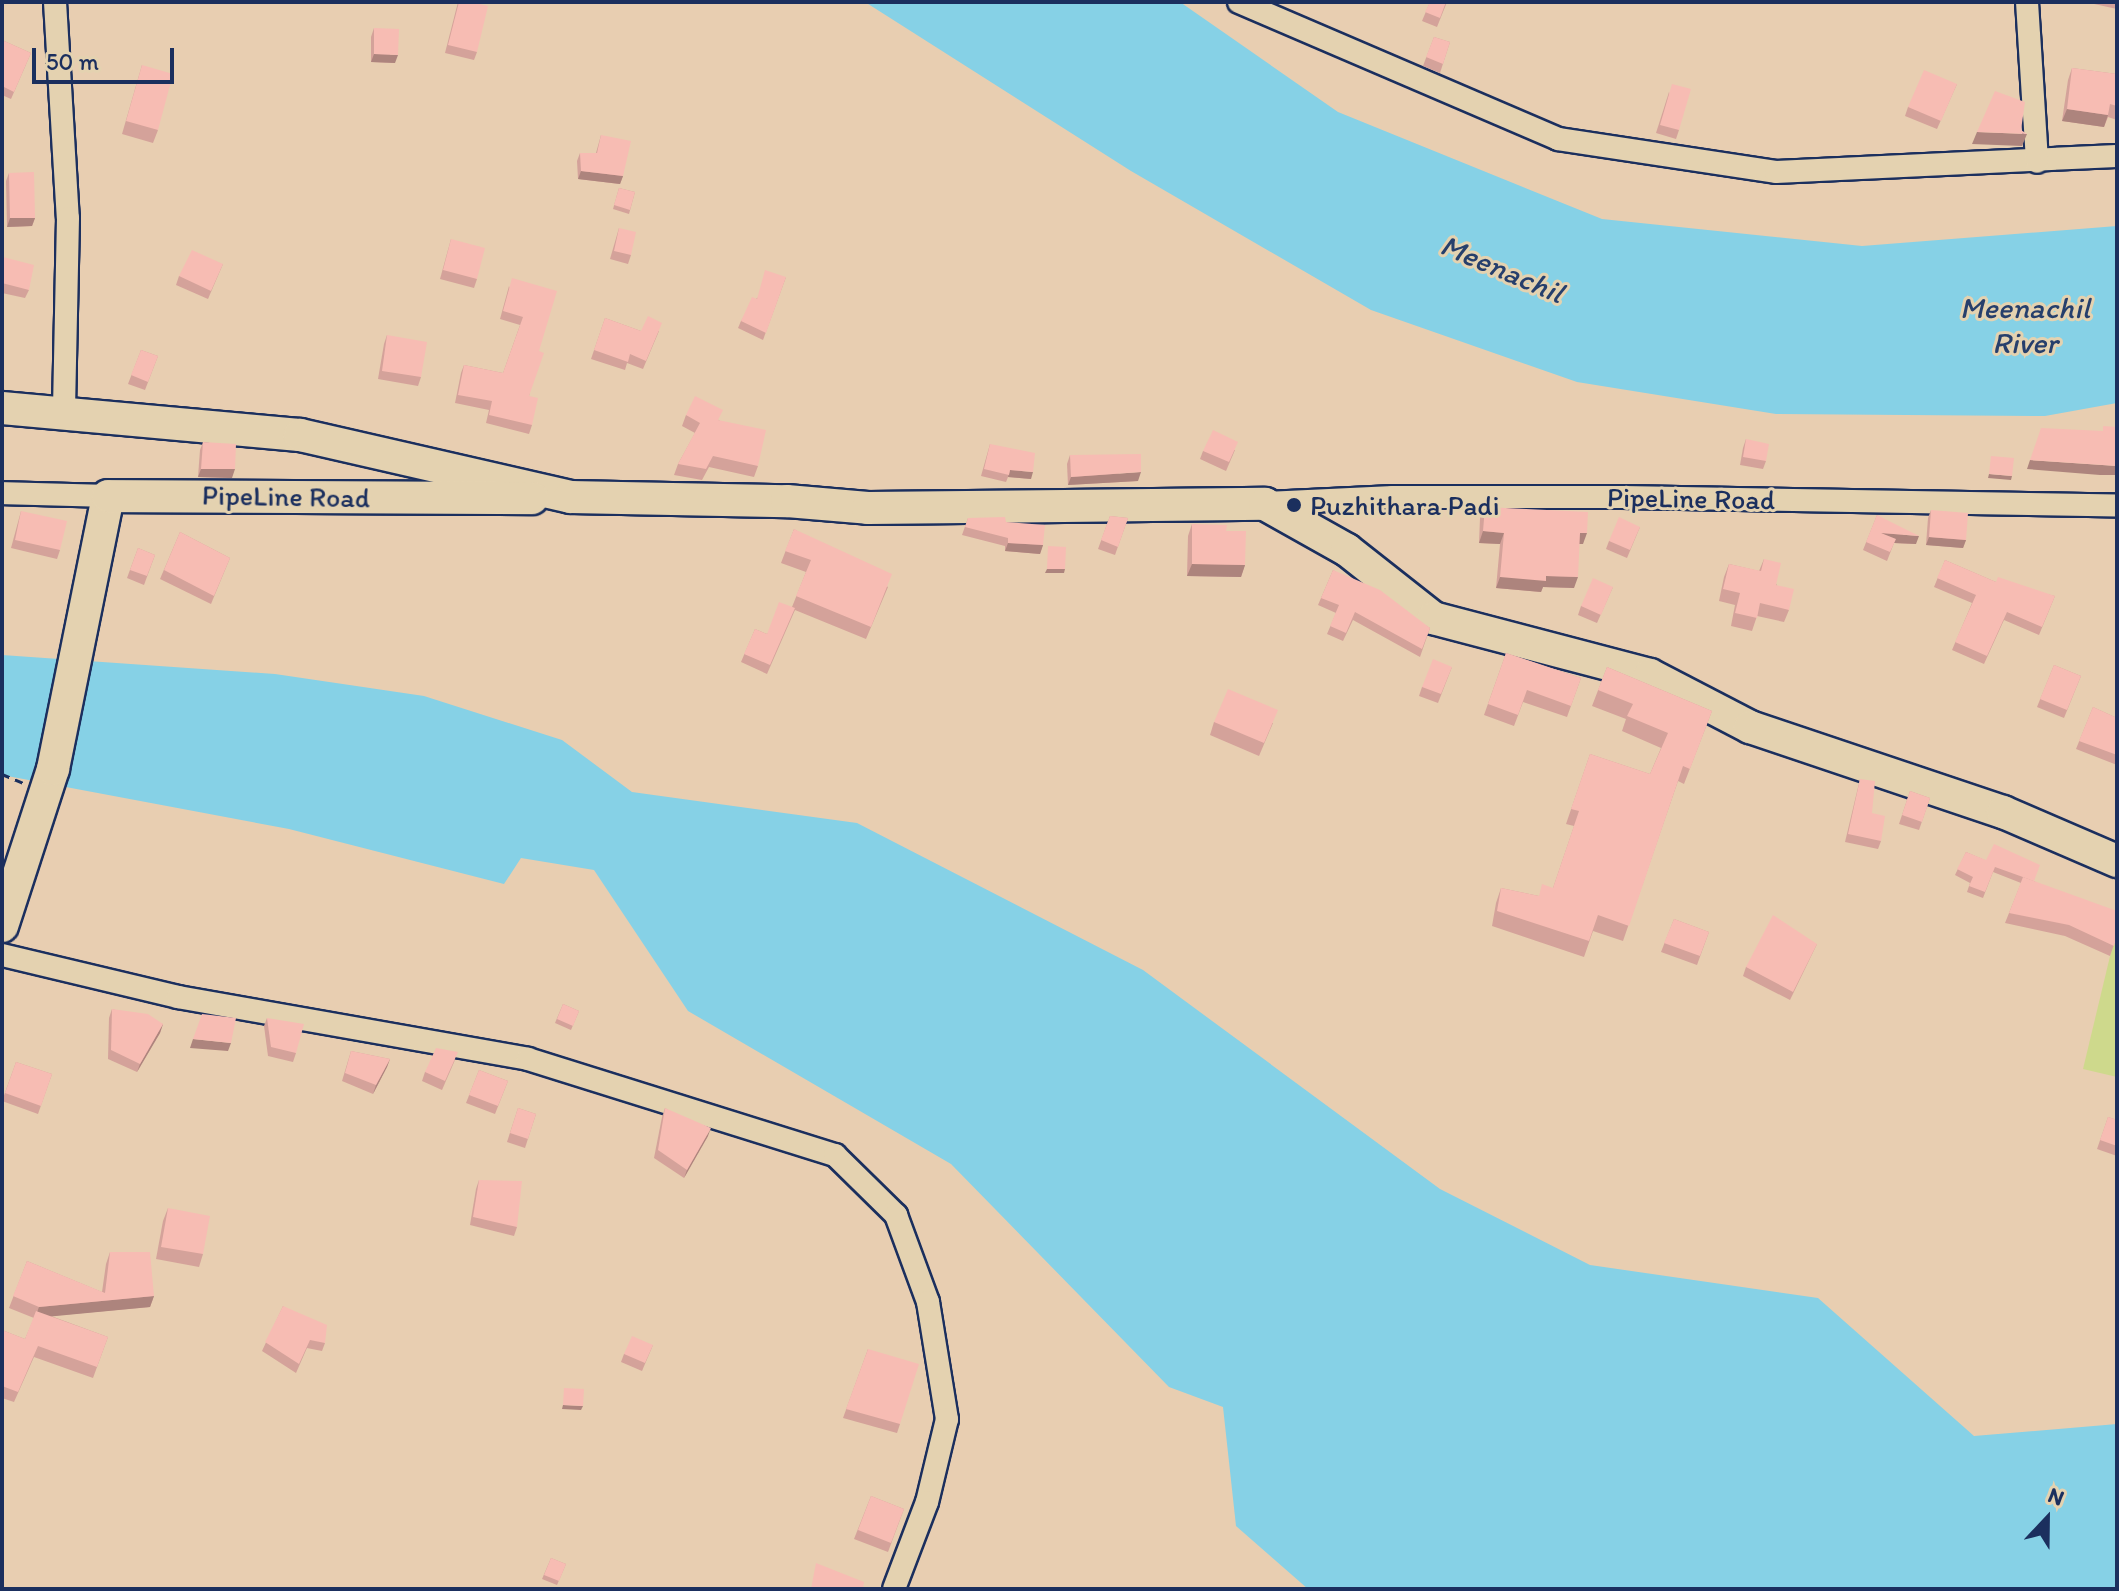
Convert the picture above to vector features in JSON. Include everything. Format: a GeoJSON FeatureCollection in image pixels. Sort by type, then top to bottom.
{"type":"FeatureCollection","features":[{"type":"Feature","properties":{"kind":"main road"},"geometry":{"type":"LineString","coordinates":[[2,408],[300,435],[570,497],[787,501],[868,508],[1265,504],[1347,550],[1433,618],[1650,675],[1750,727],[2003,812],[2117,861]]}},
{"type":"Feature","properties":{"kind":"main road"},"geometry":{"type":"LineString","coordinates":[[2,926],[53,769],[73,685],[91,562],[108,496]]}},
{"type":"Feature","properties":{"kind":"main road","name":"PipeLine Road"},"geometry":{"type":"LineString","coordinates":[[108,496],[570,497]]}},
{"type":"Feature","properties":{"kind":"street"},"geometry":{"type":"LineString","coordinates":[[55,2],[68,218],[64,414]]}},
{"type":"Feature","properties":{"kind":"street"},"geometry":{"type":"LineString","coordinates":[[1239,2],[1558,139],[1776,172],[2117,156]]}},
{"type":"Feature","properties":{"kind":"street"},"geometry":{"type":"LineString","coordinates":[[2027,2],[2037,162]]}},
{"type":"Feature","properties":{"kind":"street","name":"PipeLine Road"},"geometry":{"type":"LineString","coordinates":[[2,493],[108,496]]}},
{"type":"Feature","properties":{"kind":"street","name":"PipeLine Road"},"geometry":{"type":"LineString","coordinates":[[1265,504],[1393,497],[1623,497],[2117,506]]}},
{"type":"Feature","properties":{"kind":"street"},"geometry":{"type":"LineString","coordinates":[[2,955],[178,997],[528,1059],[835,1155],[896,1215],[928,1302],[947,1419],[927,1502],[894,1589]]}},
{"type":"Feature","properties":{"kind":"path"},"geometry":{"type":"LineString","coordinates":[[2,774],[23,783]]}},
{"type":"Feature","properties":{"kind":"green space"},"geometry":{"type":"Polygon","coordinates":[[[2117,927],[2117,1077],[2083,1069],[2117,927]]]}},
{"type":"Feature","properties":{"kind":"water","name":"Meenachil River"},"geometry":{"type":"Polygon","coordinates":[[[865,2],[1180,2],[1338,112],[1602,219],[1862,246],[2117,226],[2117,403],[2045,416],[1776,414],[1577,382],[1371,310],[1131,171],[865,2]]]}},
{"type":"Feature","properties":{"kind":"water"},"geometry":{"type":"Polygon","coordinates":[[[2,655],[275,674],[424,696],[562,740],[632,792],[857,823],[1143,970],[1440,1189],[1590,1265],[1818,1298],[1974,1436],[2117,1424],[2117,1589],[1308,1589],[1236,1526],[1223,1407],[1169,1387],[951,1164],[688,1011],[594,870],[521,858],[504,884],[289,829],[2,775],[2,655]]]}},
{"type":"Feature","properties":{"kind":"building"},"geometry":{"type":"Polygon","coordinates":[[[459,2],[488,6],[477,52],[448,45],[459,2]]]}},
{"type":"Feature","properties":{"kind":"building"},"geometry":{"type":"Polygon","coordinates":[[[1430,2],[1446,2],[1440,18],[1425,12],[1430,2]]]}},
{"type":"Feature","properties":{"kind":"building"},"geometry":{"type":"Polygon","coordinates":[[[374,28],[399,29],[398,55],[374,54],[374,28]]]}},
{"type":"Feature","properties":{"kind":"building"},"geometry":{"type":"Polygon","coordinates":[[[1434,37],[1450,42],[1443,64],[1426,57],[1434,37]]]}},
{"type":"Feature","properties":{"kind":"building"},"geometry":{"type":"Polygon","coordinates":[[[2,40],[31,53],[14,92],[2,86],[2,40]]]}},
{"type":"Feature","properties":{"kind":"building"},"geometry":{"type":"Polygon","coordinates":[[[142,65],[173,74],[158,130],[126,121],[142,65]]]}},
{"type":"Feature","properties":{"kind":"building"},"geometry":{"type":"Polygon","coordinates":[[[2072,68],[2117,74],[2117,106],[2110,104],[2108,115],[2067,109],[2072,68]]]}},
{"type":"Feature","properties":{"kind":"building"},"geometry":{"type":"Polygon","coordinates":[[[1924,70],[1957,84],[1941,121],[1908,107],[1924,70]]]}},
{"type":"Feature","properties":{"kind":"building"},"geometry":{"type":"Polygon","coordinates":[[[1672,84],[1691,89],[1679,130],[1660,125],[1672,84]]]}},
{"type":"Feature","properties":{"kind":"building"},"geometry":{"type":"Polygon","coordinates":[[[1995,91],[2025,102],[2021,130],[2027,134],[1977,132],[1995,91]]]}},
{"type":"Feature","properties":{"kind":"building"},"geometry":{"type":"Polygon","coordinates":[[[601,135],[631,141],[623,176],[581,171],[580,153],[597,153],[601,135]]]}},
{"type":"Feature","properties":{"kind":"building"},"geometry":{"type":"Polygon","coordinates":[[[34,172],[35,218],[10,218],[9,173],[34,172]]]}},
{"type":"Feature","properties":{"kind":"building"},"geometry":{"type":"Polygon","coordinates":[[[619,188],[635,192],[630,210],[614,205],[619,188]]]}},
{"type":"Feature","properties":{"kind":"building"},"geometry":{"type":"Polygon","coordinates":[[[619,228],[636,232],[631,255],[614,251],[619,228]]]}},
{"type":"Feature","properties":{"kind":"building"},"geometry":{"type":"Polygon","coordinates":[[[451,239],[485,248],[477,279],[443,270],[451,239]]]}},
{"type":"Feature","properties":{"kind":"building"},"geometry":{"type":"Polygon","coordinates":[[[192,250],[223,264],[211,291],[179,276],[192,250]]]}},
{"type":"Feature","properties":{"kind":"building"},"geometry":{"type":"Polygon","coordinates":[[[3,257],[34,265],[29,290],[2,283],[3,257]]]}},
{"type":"Feature","properties":{"kind":"building"},"geometry":{"type":"Polygon","coordinates":[[[765,270],[786,277],[766,333],[741,321],[752,297],[757,299],[765,270]]]}},
{"type":"Feature","properties":{"kind":"building"},"geometry":{"type":"Polygon","coordinates":[[[512,278],[557,291],[539,351],[544,353],[529,396],[538,398],[532,425],[489,415],[492,401],[458,395],[464,365],[503,373],[523,317],[503,311],[512,278]]]}},
{"type":"Feature","properties":{"kind":"building"},"geometry":{"type":"Polygon","coordinates":[[[648,316],[662,323],[646,361],[630,354],[628,362],[594,350],[605,318],[641,331],[648,316]]]}},
{"type":"Feature","properties":{"kind":"building"},"geometry":{"type":"Polygon","coordinates":[[[387,335],[427,342],[421,377],[382,371],[387,335]]]}},
{"type":"Feature","properties":{"kind":"building"},"geometry":{"type":"Polygon","coordinates":[[[141,350],[158,356],[148,382],[131,375],[141,350]]]}},
{"type":"Feature","properties":{"kind":"building"},"geometry":{"type":"Polygon","coordinates":[[[695,396],[723,410],[718,420],[766,430],[758,466],[713,456],[706,469],[678,464],[700,423],[686,415],[695,396]]]}},
{"type":"Feature","properties":{"kind":"building"},"geometry":{"type":"Polygon","coordinates":[[[2103,426],[2117,427],[2117,466],[2030,460],[2041,428],[2103,431],[2103,426]]]}},
{"type":"Feature","properties":{"kind":"building"},"geometry":{"type":"Polygon","coordinates":[[[1213,430],[1238,442],[1229,462],[1203,451],[1213,430]]]}},
{"type":"Feature","properties":{"kind":"building"},"geometry":{"type":"Polygon","coordinates":[[[1746,439],[1769,444],[1766,461],[1743,457],[1746,439]]]}},
{"type":"Feature","properties":{"kind":"building"},"geometry":{"type":"Polygon","coordinates":[[[203,442],[236,444],[235,469],[201,469],[203,442]]]}},
{"type":"Feature","properties":{"kind":"building"},"geometry":{"type":"Polygon","coordinates":[[[990,444],[1035,453],[1033,472],[1010,470],[1009,475],[984,469],[990,444]]]}},
{"type":"Feature","properties":{"kind":"building"},"geometry":{"type":"Polygon","coordinates":[[[1141,454],[1141,472],[1071,477],[1070,455],[1141,454]]]}},
{"type":"Feature","properties":{"kind":"building"},"geometry":{"type":"Polygon","coordinates":[[[1991,456],[2014,458],[2012,476],[1989,474],[1991,456]]]}},
{"type":"Feature","properties":{"kind":"building"},"geometry":{"type":"Polygon","coordinates":[[[1485,507],[1588,512],[1587,533],[1580,533],[1578,577],[1546,576],[1546,581],[1500,577],[1504,533],[1483,531],[1485,507]]]}},
{"type":"Feature","properties":{"kind":"building"},"geometry":{"type":"Polygon","coordinates":[[[1931,510],[1968,513],[1966,540],[1929,537],[1931,510]]]}},
{"type":"Feature","properties":{"kind":"building"},"geometry":{"type":"Polygon","coordinates":[[[21,511],[67,521],[60,550],[15,540],[21,511]]]}},
{"type":"Feature","properties":{"kind":"building"},"geometry":{"type":"Polygon","coordinates":[[[1877,515],[1919,536],[1881,533],[1896,539],[1890,552],[1866,542],[1877,515]]]}},
{"type":"Feature","properties":{"kind":"building"},"geometry":{"type":"Polygon","coordinates":[[[1110,516],[1128,518],[1118,547],[1101,540],[1110,516]]]}},
{"type":"Feature","properties":{"kind":"building"},"geometry":{"type":"Polygon","coordinates":[[[1005,517],[1006,522],[1045,525],[1043,545],[1008,543],[1008,538],[965,527],[968,518],[1005,517]]]}},
{"type":"Feature","properties":{"kind":"building"},"geometry":{"type":"Polygon","coordinates":[[[1619,517],[1640,527],[1630,550],[1609,541],[1619,517]]]}},
{"type":"Feature","properties":{"kind":"building"},"geometry":{"type":"Polygon","coordinates":[[[1192,524],[1227,525],[1226,531],[1246,531],[1245,565],[1192,564],[1192,524]]]}},
{"type":"Feature","properties":{"kind":"building"},"geometry":{"type":"Polygon","coordinates":[[[794,529],[892,574],[871,627],[796,596],[811,560],[785,551],[794,529]]]}},
{"type":"Feature","properties":{"kind":"building"},"geometry":{"type":"Polygon","coordinates":[[[180,532],[230,558],[214,596],[164,570],[180,532]]]}},
{"type":"Feature","properties":{"kind":"building"},"geometry":{"type":"Polygon","coordinates":[[[1048,546],[1066,547],[1065,569],[1047,569],[1048,546]]]}},
{"type":"Feature","properties":{"kind":"building"},"geometry":{"type":"Polygon","coordinates":[[[138,548],[155,555],[147,576],[130,570],[138,548]]]}},
{"type":"Feature","properties":{"kind":"building"},"geometry":{"type":"Polygon","coordinates":[[[1764,559],[1781,563],[1776,585],[1794,589],[1789,610],[1760,603],[1757,618],[1735,613],[1740,593],[1723,589],[1729,564],[1761,571],[1764,559]]]}},
{"type":"Feature","properties":{"kind":"building"},"geometry":{"type":"Polygon","coordinates":[[[1945,560],[1996,582],[1998,577],[2055,596],[2042,627],[2007,612],[1987,656],[1955,642],[1976,595],[1937,578],[1945,560]]]}},
{"type":"Feature","properties":{"kind":"building"},"geometry":{"type":"Polygon","coordinates":[[[1333,570],[1380,590],[1430,628],[1422,649],[1355,612],[1346,633],[1330,626],[1339,605],[1321,598],[1333,570]]]}},
{"type":"Feature","properties":{"kind":"building"},"geometry":{"type":"Polygon","coordinates":[[[1593,578],[1613,587],[1601,615],[1581,606],[1593,578]]]}},
{"type":"Feature","properties":{"kind":"building"},"geometry":{"type":"Polygon","coordinates":[[[779,602],[795,608],[770,665],[744,654],[755,629],[767,634],[779,602]]]}},
{"type":"Feature","properties":{"kind":"building"},"geometry":{"type":"Polygon","coordinates":[[[1506,653],[1581,678],[1571,706],[1527,690],[1518,715],[1488,704],[1506,653]]]}},
{"type":"Feature","properties":{"kind":"building"},"geometry":{"type":"Polygon","coordinates":[[[1433,659],[1452,667],[1441,694],[1422,687],[1433,659]]]}},
{"type":"Feature","properties":{"kind":"building"},"geometry":{"type":"Polygon","coordinates":[[[2054,665],[2081,676],[2067,710],[2040,699],[2054,665]]]}},
{"type":"Feature","properties":{"kind":"building"},"geometry":{"type":"Polygon","coordinates":[[[1607,667],[1712,711],[1690,769],[1683,766],[1629,926],[1598,915],[1589,941],[1497,911],[1501,888],[1539,896],[1542,884],[1553,888],[1579,811],[1571,809],[1590,754],[1650,774],[1668,733],[1627,716],[1633,704],[1598,690],[1607,667]]]}},
{"type":"Feature","properties":{"kind":"building"},"geometry":{"type":"Polygon","coordinates":[[[1228,689],[1278,710],[1264,743],[1214,722],[1228,689]]]}},
{"type":"Feature","properties":{"kind":"building"},"geometry":{"type":"Polygon","coordinates":[[[2093,707],[2117,718],[2117,755],[2079,741],[2093,707]]]}},
{"type":"Feature","properties":{"kind":"building"},"geometry":{"type":"Polygon","coordinates":[[[1860,779],[1875,781],[1872,813],[1885,816],[1881,841],[1848,834],[1860,779]]]}},
{"type":"Feature","properties":{"kind":"building"},"geometry":{"type":"Polygon","coordinates":[[[1910,791],[1930,798],[1922,822],[1902,815],[1910,791]]]}},
{"type":"Feature","properties":{"kind":"building"},"geometry":{"type":"Polygon","coordinates":[[[1994,844],[2040,865],[2034,881],[1995,867],[1985,892],[1969,886],[1973,877],[1957,869],[1966,852],[1986,860],[1994,844]]]}},
{"type":"Feature","properties":{"kind":"building"},"geometry":{"type":"Polygon","coordinates":[[[2023,877],[2117,911],[2114,946],[2069,925],[2009,913],[2023,877]]]}},
{"type":"Feature","properties":{"kind":"building"},"geometry":{"type":"Polygon","coordinates":[[[1773,915],[1817,944],[1793,992],[1746,967],[1773,915]]]}},
{"type":"Feature","properties":{"kind":"building"},"geometry":{"type":"Polygon","coordinates":[[[1674,919],[1709,932],[1700,956],[1664,943],[1674,919]]]}},
{"type":"Feature","properties":{"kind":"building"},"geometry":{"type":"Polygon","coordinates":[[[563,1004],[579,1011],[573,1026],[557,1019],[563,1004]]]}},
{"type":"Feature","properties":{"kind":"building"},"geometry":{"type":"Polygon","coordinates":[[[112,1009],[148,1014],[163,1024],[140,1064],[111,1050],[112,1009]]]}},
{"type":"Feature","properties":{"kind":"building"},"geometry":{"type":"Polygon","coordinates":[[[202,1014],[236,1018],[231,1043],[193,1039],[202,1014]]]}},
{"type":"Feature","properties":{"kind":"building"},"geometry":{"type":"Polygon","coordinates":[[[267,1018],[304,1024],[296,1053],[271,1047],[267,1018]]]}},
{"type":"Feature","properties":{"kind":"building"},"geometry":{"type":"Polygon","coordinates":[[[436,1048],[458,1052],[445,1081],[425,1072],[436,1048]]]}},
{"type":"Feature","properties":{"kind":"building"},"geometry":{"type":"Polygon","coordinates":[[[351,1051],[390,1059],[376,1085],[345,1073],[351,1051]]]}},
{"type":"Feature","properties":{"kind":"building"},"geometry":{"type":"Polygon","coordinates":[[[16,1062],[52,1074],[41,1106],[5,1093],[16,1062]]]}},
{"type":"Feature","properties":{"kind":"building"},"geometry":{"type":"Polygon","coordinates":[[[479,1070],[508,1081],[498,1106],[469,1095],[479,1070]]]}},
{"type":"Feature","properties":{"kind":"building"},"geometry":{"type":"Polygon","coordinates":[[[518,1108],[536,1114],[528,1139],[510,1133],[518,1108]]]}},
{"type":"Feature","properties":{"kind":"building"},"geometry":{"type":"Polygon","coordinates":[[[665,1108],[711,1128],[687,1170],[658,1150],[665,1108]]]}},
{"type":"Feature","properties":{"kind":"building"},"geometry":{"type":"Polygon","coordinates":[[[2108,1117],[2117,1120],[2117,1146],[2100,1140],[2108,1117]]]}},
{"type":"Feature","properties":{"kind":"building"},"geometry":{"type":"Polygon","coordinates":[[[479,1180],[522,1181],[517,1227],[473,1217],[479,1180]]]}},
{"type":"Feature","properties":{"kind":"building"},"geometry":{"type":"Polygon","coordinates":[[[168,1208],[210,1216],[203,1254],[161,1247],[168,1208]]]}},
{"type":"Feature","properties":{"kind":"building"},"geometry":{"type":"Polygon","coordinates":[[[110,1252],[150,1252],[154,1296],[39,1307],[13,1296],[27,1261],[105,1293],[110,1252]]]}},
{"type":"Feature","properties":{"kind":"building"},"geometry":{"type":"Polygon","coordinates":[[[283,1306],[327,1325],[325,1343],[310,1340],[299,1364],[265,1342],[283,1306]]]}},
{"type":"Feature","properties":{"kind":"building"},"geometry":{"type":"Polygon","coordinates":[[[36,1311],[108,1337],[97,1367],[38,1346],[18,1392],[2,1386],[2,1330],[25,1339],[36,1311]]]}},
{"type":"Feature","properties":{"kind":"building"},"geometry":{"type":"Polygon","coordinates":[[[632,1336],[653,1345],[645,1363],[624,1354],[632,1336]]]}},
{"type":"Feature","properties":{"kind":"building"},"geometry":{"type":"Polygon","coordinates":[[[868,1349],[919,1364],[900,1424],[846,1409],[868,1349]]]}},
{"type":"Feature","properties":{"kind":"building"},"geometry":{"type":"Polygon","coordinates":[[[564,1388],[584,1389],[583,1406],[563,1405],[564,1388]]]}},
{"type":"Feature","properties":{"kind":"building"},"geometry":{"type":"Polygon","coordinates":[[[871,1496],[904,1509],[891,1543],[858,1530],[871,1496]]]}},
{"type":"Feature","properties":{"kind":"building"},"geometry":{"type":"Polygon","coordinates":[[[551,1558],[566,1564],[559,1581],[544,1575],[551,1558]]]}},
{"type":"Feature","properties":{"kind":"building"},"geometry":{"type":"Polygon","coordinates":[[[816,1563],[864,1582],[863,1589],[811,1589],[816,1563]]]}},
{"type":"Feature","properties":{"kind":"place","name":"Puzhithara Padi"},"geometry":{"type":"Point","coordinates":[1294,505]}},
{"type":"Feature","properties":{"kind":"water label","name":"Meenachil"},"geometry":{"type":"Point","coordinates":[1502,269]}}]}
